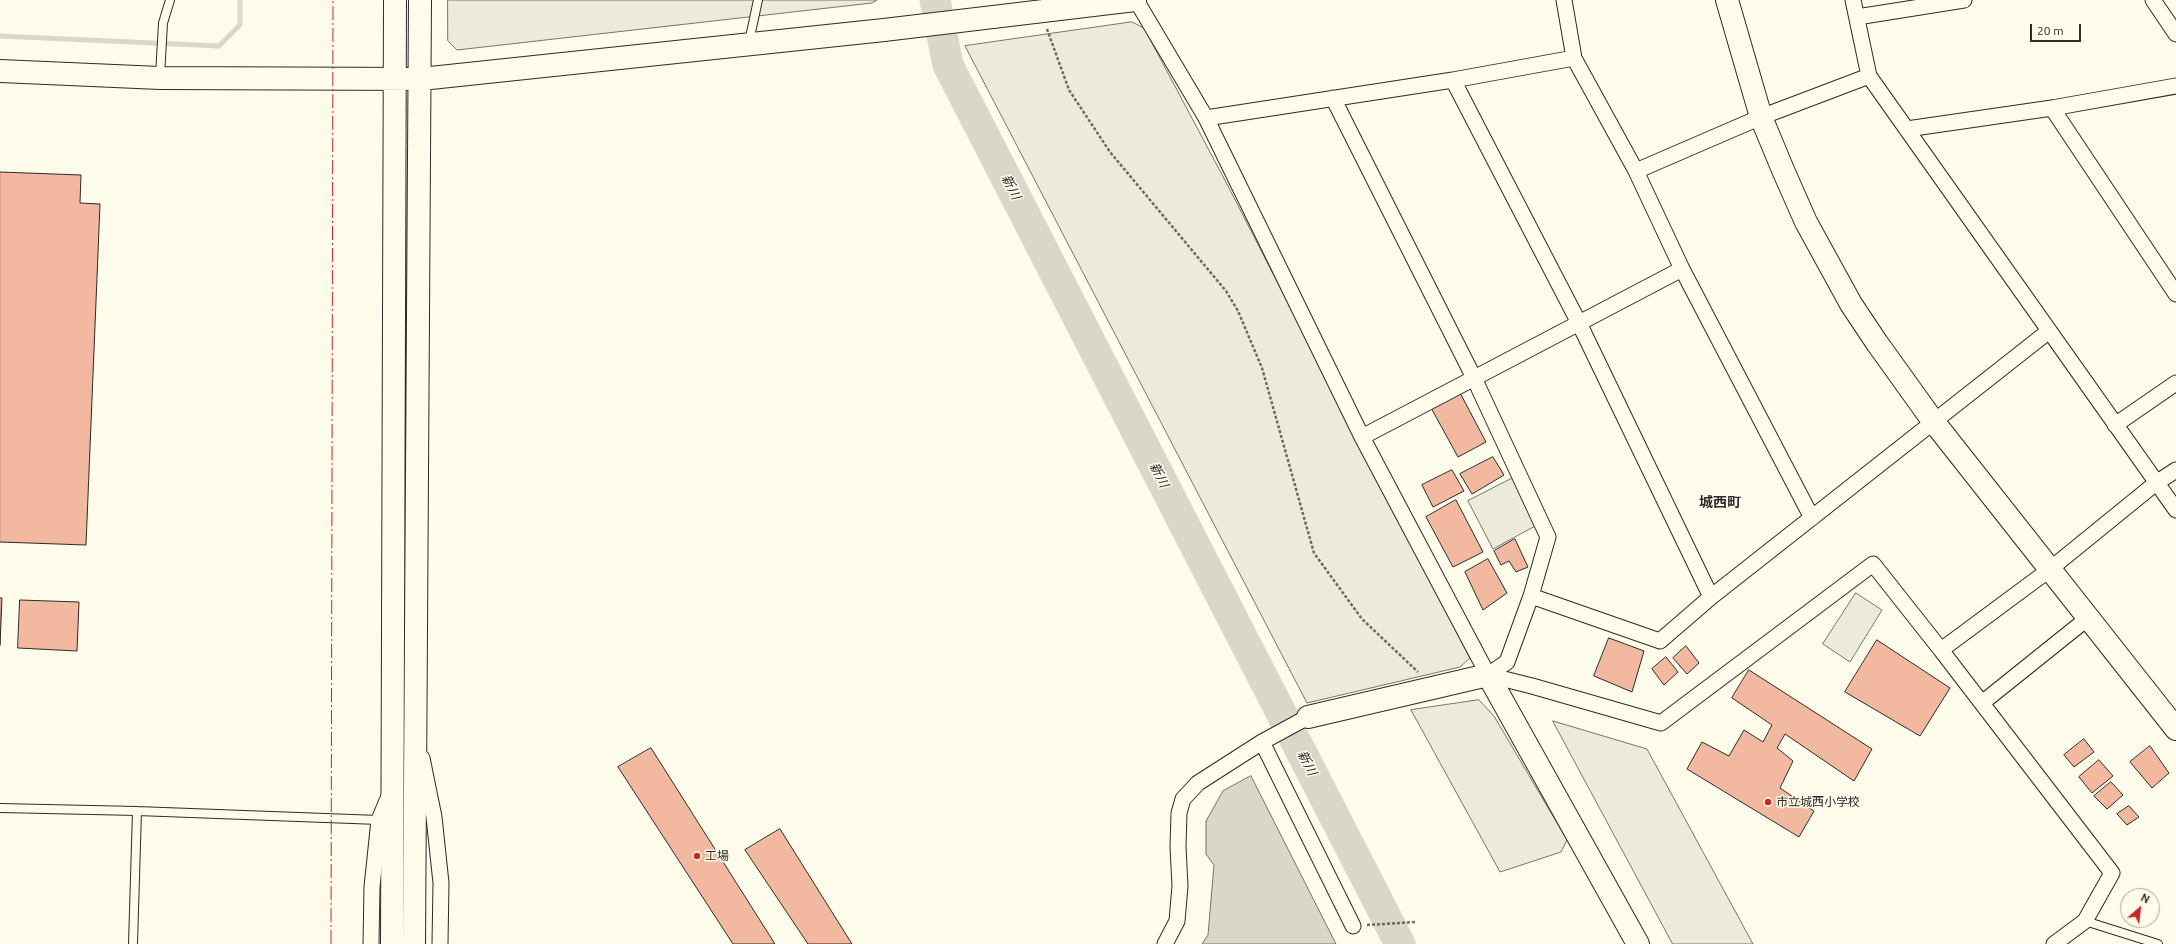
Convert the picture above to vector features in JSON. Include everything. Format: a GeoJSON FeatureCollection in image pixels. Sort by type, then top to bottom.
{"type":"FeatureCollection","features":[{"type":"Feature","properties":{"kind":"street"},"geometry":{"type":"LineString","coordinates":[[392,944],[395,0]]}},
{"type":"Feature","properties":{"kind":"street"},"geometry":{"type":"LineString","coordinates":[[414,944],[421,79],[420,0]]}},
{"type":"Feature","properties":{"kind":"street"},"geometry":{"type":"LineString","coordinates":[[0,71],[160,78],[421,79],[884,30],[1136,0],[1206,118],[1362,437],[1488,675],[1638,944]]}},
{"type":"Feature","properties":{"kind":"street"},"geometry":{"type":"LineString","coordinates":[[1564,0],[1574,58],[1636,171],[1682,269],[1812,518]]}},
{"type":"Feature","properties":{"kind":"street"},"geometry":{"type":"LineString","coordinates":[[1727,0],[1761,117],[1806,222],[1828,265],[1877,343],[1933,421],[2049,570],[2176,729]]}},
{"type":"Feature","properties":{"kind":"street"},"geometry":{"type":"LineString","coordinates":[[1854,0],[1869,76],[2176,510]]}},
{"type":"Feature","properties":{"kind":"street"},"geometry":{"type":"LineString","coordinates":[[1857,18],[1964,0]]}},
{"type":"Feature","properties":{"kind":"street"},"geometry":{"type":"LineString","coordinates":[[2153,0],[2176,34]]}},
{"type":"Feature","properties":{"kind":"street"},"geometry":{"type":"LineString","coordinates":[[1206,118],[1453,80],[1574,58]]}},
{"type":"Feature","properties":{"kind":"street"},"geometry":{"type":"LineString","coordinates":[[1636,171],[1761,117],[1869,76]]}},
{"type":"Feature","properties":{"kind":"street"},"geometry":{"type":"LineString","coordinates":[[1453,80],[1579,323],[1711,597]]}},
{"type":"Feature","properties":{"kind":"street"},"geometry":{"type":"LineString","coordinates":[[1907,129],[2052,108],[2176,86]]}},
{"type":"Feature","properties":{"kind":"street"},"geometry":{"type":"LineString","coordinates":[[1166,944],[1178,921],[1180,886],[1178,847],[1179,813],[1183,799],[1198,783],[1262,742],[1308,717],[1488,675],[1507,662],[1531,596],[1548,537],[1474,378],[1333,98]]}},
{"type":"Feature","properties":{"kind":"street"},"geometry":{"type":"LineString","coordinates":[[2052,108],[2176,294]]}},
{"type":"Feature","properties":{"kind":"street"},"geometry":{"type":"LineString","coordinates":[[1362,437],[1682,269]]}},
{"type":"Feature","properties":{"kind":"street"},"geometry":{"type":"LineString","coordinates":[[1531,596],[1660,641],[1711,597],[2049,331]]}},
{"type":"Feature","properties":{"kind":"street"},"geometry":{"type":"LineString","coordinates":[[2115,425],[2176,383]]}},
{"type":"Feature","properties":{"kind":"street"},"geometry":{"type":"LineString","coordinates":[[1941,650],[2049,570],[2156,483],[2176,470]]}},
{"type":"Feature","properties":{"kind":"street"},"geometry":{"type":"LineString","coordinates":[[1488,675],[1661,723],[1873,564],[2112,873],[2085,921],[2054,944]]}},
{"type":"Feature","properties":{"kind":"street"},"geometry":{"type":"LineString","coordinates":[[1982,703],[2088,618]]}},
{"type":"Feature","properties":{"kind":"street"},"geometry":{"type":"LineString","coordinates":[[416,728],[434,817],[441,883],[440,944]]}},
{"type":"Feature","properties":{"kind":"street"},"geometry":{"type":"LineString","coordinates":[[1262,742],[1353,926]]}},
{"type":"Feature","properties":{"kind":"street"},"geometry":{"type":"LineString","coordinates":[[371,944],[372,887],[379,820],[392,789]]}},
{"type":"Feature","properties":{"kind":"lane"},"geometry":{"type":"LineString","coordinates":[[160,78],[163,23],[170,0]]}},
{"type":"Feature","properties":{"kind":"lane"},"geometry":{"type":"LineString","coordinates":[[749,44],[758,0]]}},
{"type":"Feature","properties":{"kind":"lane"},"geometry":{"type":"LineString","coordinates":[[0,808],[137,810],[379,820]]}},
{"type":"Feature","properties":{"kind":"lane"},"geometry":{"type":"LineString","coordinates":[[134,944],[137,810]]}},
{"type":"Feature","properties":{"kind":"lane"},"geometry":{"type":"LineString","coordinates":[[2085,921],[2158,944]]}},
{"type":"Feature","properties":{"kind":"path"},"geometry":{"type":"LineString","coordinates":[[1040,11],[1070,90],[1110,152],[1226,291],[1238,311],[1262,368],[1314,553],[1362,619],[1434,687]]}},
{"type":"Feature","properties":{"kind":"path"},"geometry":{"type":"LineString","coordinates":[[1353,926],[1416,922]]}},
{"type":"Feature","properties":{"kind":"shaded area"},"geometry":{"type":"Polygon","coordinates":[[[448,0],[877,0],[872,3],[457,50],[448,41],[448,0]]]}},
{"type":"Feature","properties":{"kind":"shaded area"},"geometry":{"type":"Polygon","coordinates":[[[1132,22],[1144,28],[1227,184],[1470,658],[1460,667],[1307,703],[965,46],[1132,22]]]}},
{"type":"Feature","properties":{"kind":"shaded area"},"geometry":{"type":"Polygon","coordinates":[[[1513,478],[1537,525],[1493,549],[1468,501],[1513,478]]]}},
{"type":"Feature","properties":{"kind":"shaded area"},"geometry":{"type":"Polygon","coordinates":[[[1856,593],[1882,610],[1850,662],[1823,644],[1856,593]]]}},
{"type":"Feature","properties":{"kind":"shaded area"},"geometry":{"type":"Polygon","coordinates":[[[1479,700],[1494,716],[1567,840],[1561,852],[1500,872],[1411,710],[1479,700]]]}},
{"type":"Feature","properties":{"kind":"shaded area"},"geometry":{"type":"Polygon","coordinates":[[[1553,721],[1647,749],[1753,944],[1673,944],[1553,721]]]}},
{"type":"Feature","properties":{"kind":"shaded area"},"geometry":{"type":"Polygon","coordinates":[[[1251,776],[1336,944],[1202,944],[1208,935],[1214,865],[1206,854],[1206,821],[1223,791],[1251,776]]]}},
{"type":"Feature","properties":{"kind":"building"},"geometry":{"type":"Polygon","coordinates":[[[0,172],[81,175],[80,203],[100,204],[86,545],[0,542],[0,172]]]}},
{"type":"Feature","properties":{"kind":"building"},"geometry":{"type":"Polygon","coordinates":[[[1459,391],[1486,442],[1458,457],[1430,406],[1459,391]]]}},
{"type":"Feature","properties":{"kind":"building"},"geometry":{"type":"Polygon","coordinates":[[[1493,457],[1504,475],[1472,494],[1460,474],[1493,457]]]}},
{"type":"Feature","properties":{"kind":"building"},"geometry":{"type":"Polygon","coordinates":[[[1452,470],[1464,491],[1433,507],[1422,485],[1452,470]]]}},
{"type":"Feature","properties":{"kind":"building"},"geometry":{"type":"Polygon","coordinates":[[[1456,500],[1483,552],[1453,567],[1426,517],[1456,500]]]}},
{"type":"Feature","properties":{"kind":"building"},"geometry":{"type":"Polygon","coordinates":[[[1515,539],[1528,567],[1516,572],[1509,561],[1501,565],[1494,551],[1515,539]]]}},
{"type":"Feature","properties":{"kind":"building"},"geometry":{"type":"Polygon","coordinates":[[[1488,559],[1507,593],[1483,610],[1465,572],[1488,559]]]}},
{"type":"Feature","properties":{"kind":"building"},"geometry":{"type":"Polygon","coordinates":[[[0,598],[2,598],[0,645],[0,598]]]}},
{"type":"Feature","properties":{"kind":"building"},"geometry":{"type":"Polygon","coordinates":[[[20,600],[79,602],[77,651],[18,648],[20,600]]]}},
{"type":"Feature","properties":{"kind":"building"},"geometry":{"type":"Polygon","coordinates":[[[1609,638],[1644,651],[1632,692],[1594,676],[1609,638]]]}},
{"type":"Feature","properties":{"kind":"building"},"geometry":{"type":"Polygon","coordinates":[[[1877,640],[1950,688],[1920,736],[1845,692],[1877,640]]]}},
{"type":"Feature","properties":{"kind":"building"},"geometry":{"type":"Polygon","coordinates":[[[1686,646],[1699,663],[1687,674],[1673,658],[1686,646]]]}},
{"type":"Feature","properties":{"kind":"building"},"geometry":{"type":"Polygon","coordinates":[[[1666,657],[1678,672],[1664,685],[1652,669],[1666,657]]]}},
{"type":"Feature","properties":{"kind":"building"},"geometry":{"type":"Polygon","coordinates":[[[1749,670],[1872,749],[1854,781],[1785,734],[1777,748],[1793,761],[1780,788],[1814,811],[1799,837],[1687,769],[1702,742],[1729,756],[1744,730],[1763,742],[1772,725],[1732,698],[1749,670]]]}},
{"type":"Feature","properties":{"kind":"building"},"geometry":{"type":"Polygon","coordinates":[[[2084,739],[2094,752],[2074,767],[2064,755],[2084,739]]]}},
{"type":"Feature","properties":{"kind":"building"},"geometry":{"type":"Polygon","coordinates":[[[2150,746],[2169,773],[2152,788],[2130,762],[2150,746]]]}},
{"type":"Feature","properties":{"kind":"building","name":"工場"},"geometry":{"type":"Polygon","coordinates":[[[651,748],[775,944],[733,944],[618,767],[651,748]]]}},
{"type":"Feature","properties":{"kind":"building"},"geometry":{"type":"Polygon","coordinates":[[[2099,760],[2113,776],[2092,793],[2079,777],[2099,760]]]}},
{"type":"Feature","properties":{"kind":"building"},"geometry":{"type":"Polygon","coordinates":[[[2111,782],[2123,795],[2107,809],[2094,796],[2111,782]]]}},
{"type":"Feature","properties":{"kind":"building"},"geometry":{"type":"Polygon","coordinates":[[[2129,806],[2139,817],[2127,825],[2117,814],[2129,806]]]}},
{"type":"Feature","properties":{"kind":"building","name":"工場"},"geometry":{"type":"Polygon","coordinates":[[[780,829],[852,944],[808,944],[745,850],[780,829]]]}},
{"type":"Feature","properties":{"kind":"waterway"},"geometry":{"type":"LineString","coordinates":[[0,36],[219,46],[240,25],[240,0]]}},
{"type":"Feature","properties":{"kind":"waterway","name":"新川"},"geometry":{"type":"LineString","coordinates":[[935,0],[948,65],[1400,944]]}},
{"type":"Feature","properties":{"kind":"power"},"geometry":{"type":"LineString","coordinates":[[331,944],[333,0]]}},
{"type":"Feature","properties":{"kind":"place","name":"市立城西小学校"},"geometry":{"type":"Point","coordinates":[1768,802]}},
{"type":"Feature","properties":{"kind":"place","name":"工場"},"geometry":{"type":"Point","coordinates":[697,856]}},
{"type":"Feature","properties":{"kind":"district","name":"城西町"},"geometry":{"type":"Point","coordinates":[1720,502]}}]}
